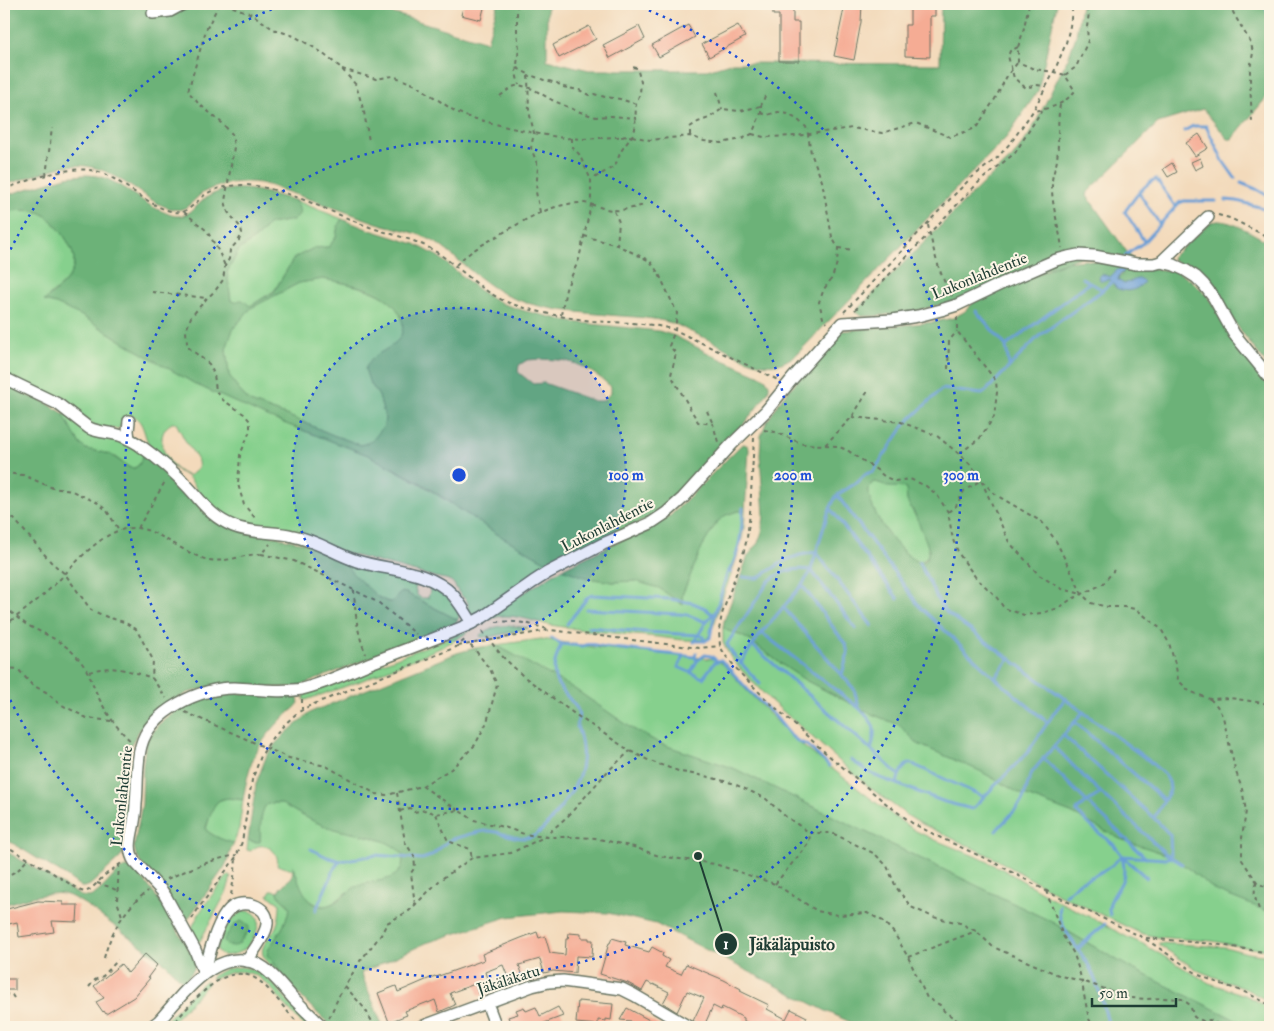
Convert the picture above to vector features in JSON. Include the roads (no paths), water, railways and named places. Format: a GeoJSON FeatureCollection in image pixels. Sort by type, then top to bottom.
{"type":"FeatureCollection","features":[{"type":"Feature","properties":{"kind":"street"},"geometry":{"type":"LineString","coordinates":[[152,13],[170,10],[183,4]]}},
{"type":"Feature","properties":{"kind":"street"},"geometry":{"type":"LineString","coordinates":[[1161,262],[1208,217]]}},
{"type":"Feature","properties":{"kind":"street","name":"Lukonlahdentie"},"geometry":{"type":"LineString","coordinates":[[204,973],[195,950],[166,897],[132,858],[130,849],[140,746],[146,733],[156,720],[173,706],[207,692],[224,688],[272,691],[302,689],[337,678],[426,642],[476,628],[533,582],[603,544],[658,519],[673,507],[721,456],[754,425],[841,324],[844,318],[876,322],[928,314],[957,305],[1063,258],[1085,255],[1136,264],[1161,262],[1185,270],[1204,285],[1214,298],[1234,334],[1270,378]]}},
{"type":"Feature","properties":{"kind":"street"},"geometry":{"type":"LineString","coordinates":[[4,378],[58,404],[88,428],[122,436],[143,448],[188,487],[208,511],[221,520],[244,530],[286,534],[301,538],[356,560],[404,571],[432,580],[453,595],[476,628]]}},
{"type":"Feature","properties":{"kind":"street"},"geometry":{"type":"LineString","coordinates":[[129,421],[129,439]]}},
{"type":"Feature","properties":{"kind":"street"},"geometry":{"type":"LineString","coordinates":[[204,973],[223,919],[237,905],[248,904],[259,908],[266,916],[267,924],[265,931],[247,961]]}},
{"type":"Feature","properties":{"kind":"street"},"geometry":{"type":"LineString","coordinates":[[151,1027],[159,1021],[204,973],[214,967],[238,960],[259,965],[269,972],[310,1015],[326,1023]]}},
{"type":"Feature","properties":{"kind":"street","name":"Jäkäläkatu"},"geometry":{"type":"LineString","coordinates":[[421,1027],[532,986],[563,981],[610,987],[628,992],[689,1027]]}},
{"type":"Feature","properties":{"kind":"street"},"geometry":{"type":"LineString","coordinates":[[487,1003],[496,1027]]}},
{"type":"Feature","properties":{"kind":"water"},"geometry":{"type":"Polygon","coordinates":[[[1123,267],[1125,270],[1118,280],[1124,284],[1137,279],[1141,279],[1144,282],[1135,289],[1127,291],[1116,288],[1111,280],[1100,280],[1099,277],[1102,274],[1110,277],[1123,267]]]}},
{"type":"Feature","properties":{"kind":"waterway"},"geometry":{"type":"LineString","coordinates":[[1264,4],[1270,16]]}},
{"type":"Feature","properties":{"kind":"waterway"},"geometry":{"type":"LineString","coordinates":[[1184,131],[1193,126],[1206,126],[1223,161],[1235,178]]}},
{"type":"Feature","properties":{"kind":"waterway"},"geometry":{"type":"LineString","coordinates":[[1144,241],[1125,212],[1139,193],[1156,179],[1175,206]]}},
{"type":"Feature","properties":{"kind":"waterway"},"geometry":{"type":"LineString","coordinates":[[1241,183],[1270,197]]}},
{"type":"Feature","properties":{"kind":"waterway"},"geometry":{"type":"LineString","coordinates":[[1139,193],[1159,223]]}},
{"type":"Feature","properties":{"kind":"waterway"},"geometry":{"type":"LineString","coordinates":[[1226,200],[1270,210]]}},
{"type":"Feature","properties":{"kind":"waterway"},"geometry":{"type":"LineString","coordinates":[[1125,258],[1127,254],[1143,243],[1179,203],[1184,201],[1216,201]]}},
{"type":"Feature","properties":{"kind":"waterway"},"geometry":{"type":"LineString","coordinates":[[1082,278],[1103,290]]}},
{"type":"Feature","properties":{"kind":"waterway"},"geometry":{"type":"LineString","coordinates":[[740,664],[759,636],[810,573],[827,516],[835,498],[866,474],[873,472],[906,423],[942,389],[982,394],[985,392],[1039,336],[1115,279]]}},
{"type":"Feature","properties":{"kind":"waterway"},"geometry":{"type":"LineString","coordinates":[[1009,365],[1006,346],[1090,282]]}},
{"type":"Feature","properties":{"kind":"waterway"},"geometry":{"type":"LineString","coordinates":[[976,311],[1006,346]]}},
{"type":"Feature","properties":{"kind":"waterway"},"geometry":{"type":"LineString","coordinates":[[837,495],[920,607],[995,678],[1047,722]]}},
{"type":"Feature","properties":{"kind":"waterway"},"geometry":{"type":"LineString","coordinates":[[729,571],[738,549],[743,508]]}},
{"type":"Feature","properties":{"kind":"waterway"},"geometry":{"type":"LineString","coordinates":[[830,508],[898,599]]}},
{"type":"Feature","properties":{"kind":"waterway"},"geometry":{"type":"LineString","coordinates":[[743,577],[758,578],[786,560],[816,552],[872,626]]}},
{"type":"Feature","properties":{"kind":"waterway"},"geometry":{"type":"LineString","coordinates":[[919,562],[940,604],[947,613],[1083,712],[1033,771],[1022,801],[996,831]]}},
{"type":"Feature","properties":{"kind":"waterway"},"geometry":{"type":"LineString","coordinates":[[760,684],[732,653],[727,644],[769,581],[779,574],[799,569],[811,570],[856,629]]}},
{"type":"Feature","properties":{"kind":"waterway"},"geometry":{"type":"LineString","coordinates":[[694,642],[705,641],[710,638],[727,574],[731,572]]}},
{"type":"Feature","properties":{"kind":"waterway"},"geometry":{"type":"LineString","coordinates":[[802,585],[846,645],[848,653],[842,674]]}},
{"type":"Feature","properties":{"kind":"waterway"},"geometry":{"type":"LineString","coordinates":[[567,624],[588,597],[592,595],[670,599],[693,603],[705,608],[712,614]]}},
{"type":"Feature","properties":{"kind":"waterway"},"geometry":{"type":"LineString","coordinates":[[783,607],[854,689],[859,708]]}},
{"type":"Feature","properties":{"kind":"waterway"},"geometry":{"type":"LineString","coordinates":[[586,609],[680,614],[706,622]]}},
{"type":"Feature","properties":{"kind":"waterway"},"geometry":{"type":"LineString","coordinates":[[695,641],[706,622],[714,613]]}},
{"type":"Feature","properties":{"kind":"waterway"},"geometry":{"type":"LineString","coordinates":[[588,627],[699,635],[705,641]]}},
{"type":"Feature","properties":{"kind":"waterway"},"geometry":{"type":"LineString","coordinates":[[762,633],[865,714],[874,727],[871,750]]}},
{"type":"Feature","properties":{"kind":"waterway"},"geometry":{"type":"LineString","coordinates":[[551,638],[562,644]]}},
{"type":"Feature","properties":{"kind":"waterway"},"geometry":{"type":"LineString","coordinates":[[316,910],[335,867],[340,861],[376,855],[422,859],[431,856],[452,839],[485,831],[526,838],[535,836],[547,825],[574,787],[582,765],[582,743],[577,726],[578,710],[560,688],[554,675],[555,662],[562,644],[582,646],[590,644],[695,657]]}},
{"type":"Feature","properties":{"kind":"waterway"},"geometry":{"type":"LineString","coordinates":[[753,646],[899,775]]}},
{"type":"Feature","properties":{"kind":"waterway"},"geometry":{"type":"LineString","coordinates":[[691,672],[697,661],[696,653]]}},
{"type":"Feature","properties":{"kind":"waterway"},"geometry":{"type":"LineString","coordinates":[[697,661],[705,655],[711,656],[717,661]]}},
{"type":"Feature","properties":{"kind":"waterway"},"geometry":{"type":"LineString","coordinates":[[684,656],[678,667],[703,678],[715,662],[721,660],[732,670]]}},
{"type":"Feature","properties":{"kind":"waterway"},"geometry":{"type":"LineString","coordinates":[[995,678],[1010,658]]}},
{"type":"Feature","properties":{"kind":"waterway"},"geometry":{"type":"LineString","coordinates":[[731,671],[774,715],[791,736],[807,745],[829,766]]}},
{"type":"Feature","properties":{"kind":"waterway"},"geometry":{"type":"LineString","coordinates":[[851,760],[878,777],[945,802],[972,809],[1028,752],[1066,698]]}},
{"type":"Feature","properties":{"kind":"waterway"},"geometry":{"type":"LineString","coordinates":[[1065,895],[1080,882],[1111,866],[1122,856],[1165,859],[1171,857],[1170,835],[1154,818],[1170,790],[1166,776],[1148,760],[1083,712]]}},
{"type":"Feature","properties":{"kind":"waterway"},"geometry":{"type":"LineString","coordinates":[[1075,722],[1164,800]]}},
{"type":"Feature","properties":{"kind":"waterway"},"geometry":{"type":"LineString","coordinates":[[1063,735],[1154,818]]}},
{"type":"Feature","properties":{"kind":"waterway"},"geometry":{"type":"LineString","coordinates":[[1053,747],[1165,853],[1182,864]]}},
{"type":"Feature","properties":{"kind":"waterway"},"geometry":{"type":"LineString","coordinates":[[1043,758],[1146,858]]}},
{"type":"Feature","properties":{"kind":"waterway"},"geometry":{"type":"LineString","coordinates":[[897,784],[901,772],[910,763],[984,797]]}},
{"type":"Feature","properties":{"kind":"waterway"},"geometry":{"type":"LineString","coordinates":[[1101,793],[1087,802],[1077,812],[1147,878]]}},
{"type":"Feature","properties":{"kind":"waterway"},"geometry":{"type":"LineString","coordinates":[[311,849],[340,861]]}},
{"type":"Feature","properties":{"kind":"waterway"},"geometry":{"type":"LineString","coordinates":[[1110,915],[1109,905],[1123,878],[1122,857]]}},
{"type":"Feature","properties":{"kind":"waterway"},"geometry":{"type":"LineString","coordinates":[[1060,906],[1061,921],[1093,975],[1109,1027]]}},
{"type":"Feature","properties":{"kind":"waterway"},"geometry":{"type":"LineString","coordinates":[[1078,949],[1105,924]]}},
{"type":"Feature","properties":{"kind":"place","name":"Jäkäläpuisto"},"geometry":{"type":"Point","coordinates":[698,856]}}]}
